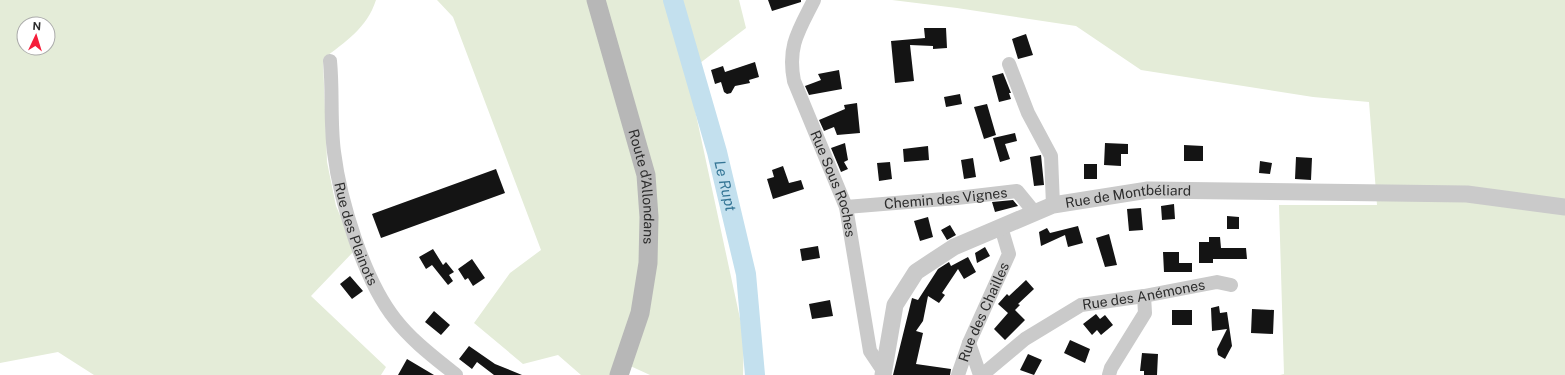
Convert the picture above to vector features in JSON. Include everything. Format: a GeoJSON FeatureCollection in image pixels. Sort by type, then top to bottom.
{"type":"FeatureCollection","features":[{"type":"Feature","properties":{"kind":"main road","name":"Route d’Allondans"},"geometry":{"type":"LineString","coordinates":[[596,0],[646,175],[649,217],[648,263],[640,313],[619,375]]}},
{"type":"Feature","properties":{"kind":"street","name":"Rue Sous Roches"},"geometry":{"type":"LineString","coordinates":[[814,0],[796,34],[791,63],[794,81],[846,207],[870,351],[884,374]]}},
{"type":"Feature","properties":{"kind":"street","name":"Rue des Plainots"},"geometry":{"type":"LineString","coordinates":[[330,61],[334,152],[345,208],[359,249],[374,284],[395,319],[456,375]]}},
{"type":"Feature","properties":{"kind":"street"},"geometry":{"type":"LineString","coordinates":[[1009,64],[1028,113],[1051,156],[1053,205]]}},
{"type":"Feature","properties":{"kind":"street","name":"Chemin des Vignes"},"geometry":{"type":"LineString","coordinates":[[846,207],[957,198],[1017,190],[1035,212]]}},
{"type":"Feature","properties":{"kind":"street","name":"Rue de Montbéliard"},"geometry":{"type":"LineString","coordinates":[[884,374],[895,305],[916,272],[954,247],[1053,205],[1148,190],[1467,194],[1565,207]]}},
{"type":"Feature","properties":{"kind":"street","name":"Rue des Chailles"},"geometry":{"type":"LineString","coordinates":[[958,375],[969,343],[1010,254],[1001,227]]}},
{"type":"Feature","properties":{"kind":"street","name":"Rue des Anémones"},"geometry":{"type":"LineString","coordinates":[[981,375],[1025,340],[1081,305],[1144,296],[1217,282],[1232,285]]}},
{"type":"Feature","properties":{"kind":"street"},"geometry":{"type":"LineString","coordinates":[[1109,375],[1111,368],[1145,313],[1144,296]]}},
{"type":"Feature","properties":{"kind":"street"},"geometry":{"type":"LineString","coordinates":[[969,343],[981,375]]}},
{"type":"Feature","properties":{"kind":"green space"},"geometry":{"type":"Polygon","coordinates":[[[0,0],[376,0],[367,19],[354,34],[323,59],[327,162],[336,206],[355,250],[311,296],[386,367],[381,375],[94,375],[58,352],[0,363],[0,0]]]}},
{"type":"Feature","properties":{"kind":"green space"},"geometry":{"type":"Polygon","coordinates":[[[437,0],[739,0],[746,28],[687,73],[744,337],[743,375],[650,375],[615,359],[610,375],[581,375],[558,355],[523,364],[474,323],[510,273],[541,250],[453,17],[437,0]]]}},
{"type":"Feature","properties":{"kind":"green space"},"geometry":{"type":"Polygon","coordinates":[[[892,0],[1565,0],[1565,375],[1280,375],[1284,374],[1279,205],[1377,205],[1369,102],[1313,97],[1141,70],[1076,26],[892,0]]]}},
{"type":"Feature","properties":{"kind":"building"},"geometry":{"type":"Polygon","coordinates":[[[768,0],[801,0],[801,2],[772,11],[768,0]]]}},
{"type":"Feature","properties":{"kind":"building"},"geometry":{"type":"Polygon","coordinates":[[[924,28],[946,28],[947,48],[933,49],[933,46],[910,45],[914,81],[895,83],[891,41],[925,38],[924,28]]]}},
{"type":"Feature","properties":{"kind":"building"},"geometry":{"type":"Polygon","coordinates":[[[1026,34],[1033,55],[1018,59],[1012,39],[1026,34]]]}},
{"type":"Feature","properties":{"kind":"building"},"geometry":{"type":"Polygon","coordinates":[[[755,62],[759,77],[749,80],[750,83],[735,86],[731,93],[727,94],[724,92],[721,82],[715,84],[711,70],[723,66],[725,72],[755,62]]]}},
{"type":"Feature","properties":{"kind":"building"},"geometry":{"type":"Polygon","coordinates":[[[839,70],[842,89],[809,95],[805,86],[821,80],[818,74],[839,70]]]}},
{"type":"Feature","properties":{"kind":"building"},"geometry":{"type":"Polygon","coordinates":[[[1003,73],[1011,93],[1009,93],[1011,99],[999,102],[992,76],[1003,73]]]}},
{"type":"Feature","properties":{"kind":"building"},"geometry":{"type":"Polygon","coordinates":[[[960,94],[962,104],[946,107],[944,97],[960,94]]]}},
{"type":"Feature","properties":{"kind":"building"},"geometry":{"type":"Polygon","coordinates":[[[857,103],[860,133],[837,135],[834,127],[824,131],[819,120],[845,109],[844,105],[857,103]]]}},
{"type":"Feature","properties":{"kind":"building"},"geometry":{"type":"Polygon","coordinates":[[[987,104],[996,135],[984,139],[974,107],[987,104]]]}},
{"type":"Feature","properties":{"kind":"building"},"geometry":{"type":"Polygon","coordinates":[[[1015,133],[1017,141],[1005,144],[1010,159],[1000,162],[993,138],[1015,133]]]}},
{"type":"Feature","properties":{"kind":"building"},"geometry":{"type":"Polygon","coordinates":[[[845,143],[848,160],[844,162],[848,169],[841,172],[831,148],[845,143]]]}},
{"type":"Feature","properties":{"kind":"building"},"geometry":{"type":"Polygon","coordinates":[[[1105,143],[1128,144],[1128,154],[1121,154],[1121,166],[1104,165],[1105,143]]]}},
{"type":"Feature","properties":{"kind":"building"},"geometry":{"type":"Polygon","coordinates":[[[1184,145],[1203,146],[1203,161],[1184,161],[1184,145]]]}},
{"type":"Feature","properties":{"kind":"building"},"geometry":{"type":"Polygon","coordinates":[[[928,146],[929,160],[904,162],[903,149],[928,146]]]}},
{"type":"Feature","properties":{"kind":"building"},"geometry":{"type":"Polygon","coordinates":[[[1041,155],[1044,185],[1034,186],[1030,157],[1041,155]]]}},
{"type":"Feature","properties":{"kind":"building"},"geometry":{"type":"Polygon","coordinates":[[[1296,157],[1312,158],[1311,180],[1295,179],[1296,157]]]}},
{"type":"Feature","properties":{"kind":"building"},"geometry":{"type":"Polygon","coordinates":[[[973,158],[976,177],[964,179],[961,160],[973,158]]]}},
{"type":"Feature","properties":{"kind":"building"},"geometry":{"type":"Polygon","coordinates":[[[1260,161],[1272,163],[1270,174],[1259,173],[1260,161]]]}},
{"type":"Feature","properties":{"kind":"building"},"geometry":{"type":"Polygon","coordinates":[[[890,162],[892,179],[879,181],[877,163],[890,162]]]}},
{"type":"Feature","properties":{"kind":"building"},"geometry":{"type":"Polygon","coordinates":[[[1084,164],[1097,164],[1097,179],[1084,179],[1084,164]]]}},
{"type":"Feature","properties":{"kind":"building"},"geometry":{"type":"Polygon","coordinates":[[[783,166],[789,183],[801,180],[804,189],[773,199],[767,179],[774,177],[772,170],[783,166]]]}},
{"type":"Feature","properties":{"kind":"building"},"geometry":{"type":"Polygon","coordinates":[[[496,169],[505,193],[381,238],[372,214],[496,169]]]}},
{"type":"Feature","properties":{"kind":"building"},"geometry":{"type":"Polygon","coordinates":[[[1013,200],[1018,206],[995,212],[992,202],[1013,200]]]}},
{"type":"Feature","properties":{"kind":"building"},"geometry":{"type":"Polygon","coordinates":[[[1174,204],[1175,219],[1162,220],[1161,206],[1174,204]]]}},
{"type":"Feature","properties":{"kind":"building"},"geometry":{"type":"Polygon","coordinates":[[[1141,208],[1143,230],[1129,231],[1127,209],[1141,208]]]}},
{"type":"Feature","properties":{"kind":"building"},"geometry":{"type":"Polygon","coordinates":[[[1227,216],[1239,217],[1239,229],[1227,229],[1227,216]]]}},
{"type":"Feature","properties":{"kind":"building"},"geometry":{"type":"Polygon","coordinates":[[[928,217],[933,237],[920,241],[914,221],[928,217]]]}},
{"type":"Feature","properties":{"kind":"building"},"geometry":{"type":"Polygon","coordinates":[[[950,225],[956,235],[947,240],[941,230],[950,225]]]}},
{"type":"Feature","properties":{"kind":"building"},"geometry":{"type":"Polygon","coordinates":[[[1078,226],[1083,243],[1068,247],[1065,235],[1041,246],[1039,232],[1047,228],[1050,233],[1078,226]]]}},
{"type":"Feature","properties":{"kind":"building"},"geometry":{"type":"Polygon","coordinates":[[[1109,234],[1117,265],[1105,267],[1096,238],[1109,234]]]}},
{"type":"Feature","properties":{"kind":"building"},"geometry":{"type":"Polygon","coordinates":[[[1209,237],[1220,237],[1221,248],[1246,248],[1247,259],[1213,259],[1213,263],[1199,263],[1199,242],[1209,242],[1209,237]]]}},
{"type":"Feature","properties":{"kind":"building"},"geometry":{"type":"Polygon","coordinates":[[[818,246],[820,258],[802,261],[800,249],[818,246]]]}},
{"type":"Feature","properties":{"kind":"building"},"geometry":{"type":"Polygon","coordinates":[[[985,247],[990,256],[977,263],[975,253],[985,247]]]}},
{"type":"Feature","properties":{"kind":"building"},"geometry":{"type":"Polygon","coordinates":[[[433,249],[443,265],[446,262],[454,272],[449,275],[453,281],[448,285],[432,265],[426,269],[419,257],[433,249]]]}},
{"type":"Feature","properties":{"kind":"building"},"geometry":{"type":"Polygon","coordinates":[[[1163,252],[1179,252],[1179,263],[1192,263],[1192,272],[1164,272],[1163,252]]]}},
{"type":"Feature","properties":{"kind":"building"},"geometry":{"type":"Polygon","coordinates":[[[968,257],[976,272],[964,279],[958,269],[942,293],[945,295],[939,303],[928,296],[923,321],[916,331],[923,333],[916,364],[951,369],[950,375],[893,375],[912,298],[918,300],[938,269],[949,262],[951,266],[968,257]]]}},
{"type":"Feature","properties":{"kind":"building"},"geometry":{"type":"Polygon","coordinates":[[[472,259],[485,278],[473,286],[468,278],[465,280],[458,269],[472,259]]]}},
{"type":"Feature","properties":{"kind":"building"},"geometry":{"type":"Polygon","coordinates":[[[350,276],[363,291],[352,299],[340,284],[350,276]]]}},
{"type":"Feature","properties":{"kind":"building"},"geometry":{"type":"Polygon","coordinates":[[[1026,280],[1034,289],[1018,304],[1020,305],[1015,310],[1025,320],[1005,340],[994,329],[1008,313],[998,304],[1007,294],[1009,296],[1026,280]]]}},
{"type":"Feature","properties":{"kind":"building"},"geometry":{"type":"Polygon","coordinates":[[[830,300],[833,316],[812,319],[809,304],[830,300]]]}},
{"type":"Feature","properties":{"kind":"building"},"geometry":{"type":"Polygon","coordinates":[[[1219,306],[1220,313],[1227,312],[1232,346],[1225,359],[1218,355],[1217,349],[1227,329],[1212,331],[1211,308],[1219,306]]]}},
{"type":"Feature","properties":{"kind":"building"},"geometry":{"type":"Polygon","coordinates":[[[1252,309],[1274,310],[1273,334],[1251,333],[1252,309]]]}},
{"type":"Feature","properties":{"kind":"building"},"geometry":{"type":"Polygon","coordinates":[[[1172,310],[1192,310],[1192,325],[1172,325],[1172,310]]]}},
{"type":"Feature","properties":{"kind":"building"},"geometry":{"type":"Polygon","coordinates":[[[434,311],[450,325],[441,335],[425,322],[434,311]]]}},
{"type":"Feature","properties":{"kind":"building"},"geometry":{"type":"Polygon","coordinates":[[[1096,314],[1100,319],[1105,315],[1113,325],[1101,335],[1097,330],[1092,335],[1083,324],[1096,314]]]}},
{"type":"Feature","properties":{"kind":"building"},"geometry":{"type":"Polygon","coordinates":[[[1070,340],[1090,349],[1085,363],[1064,353],[1070,340]]]}},
{"type":"Feature","properties":{"kind":"building"},"geometry":{"type":"Polygon","coordinates":[[[469,346],[495,364],[522,375],[494,375],[477,362],[472,369],[459,359],[469,346]]]}},
{"type":"Feature","properties":{"kind":"building"},"geometry":{"type":"Polygon","coordinates":[[[1142,353],[1158,354],[1157,375],[1144,375],[1144,371],[1140,371],[1142,353]]]}},
{"type":"Feature","properties":{"kind":"building"},"geometry":{"type":"Polygon","coordinates":[[[1028,354],[1042,360],[1034,375],[1020,370],[1028,354]]]}},
{"type":"Feature","properties":{"kind":"building"},"geometry":{"type":"Polygon","coordinates":[[[407,359],[434,375],[398,375],[407,359]]]}},
{"type":"Feature","properties":{"kind":"waterway","name":"Le Rupt"},"geometry":{"type":"LineString","coordinates":[[673,0],[717,152],[746,274],[755,375]]}}]}
